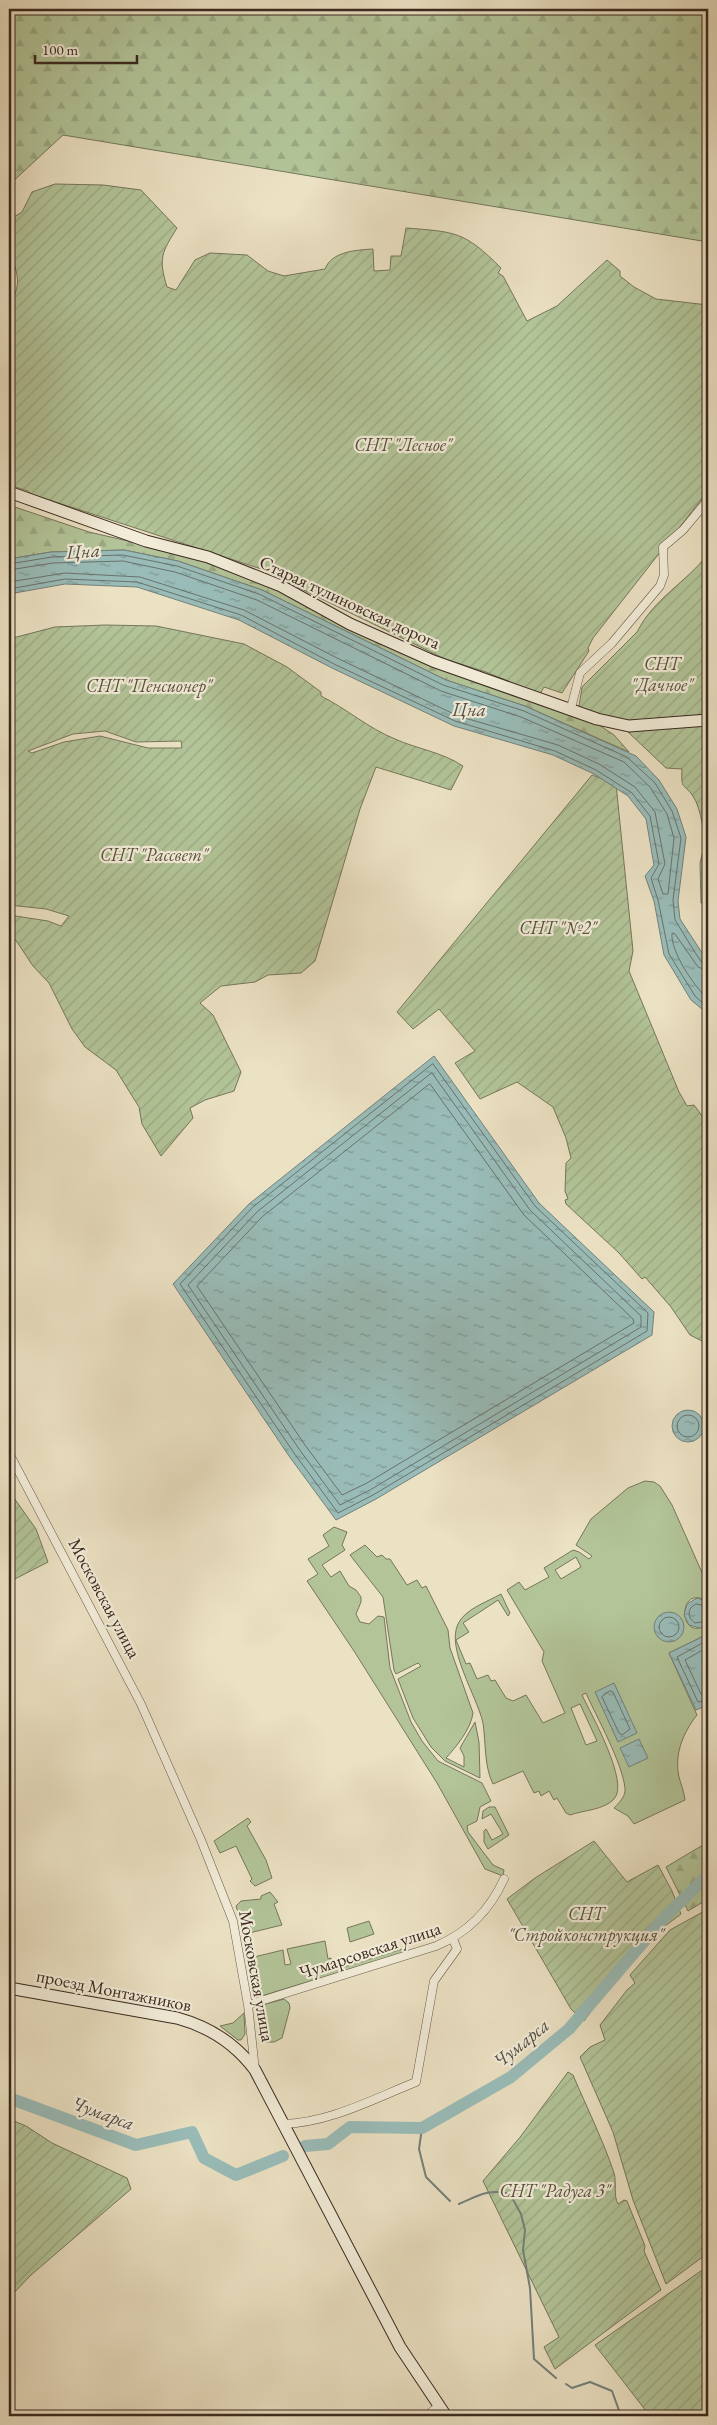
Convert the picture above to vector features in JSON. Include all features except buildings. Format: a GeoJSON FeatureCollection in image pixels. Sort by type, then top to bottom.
{"type":"FeatureCollection","features":[{"type":"Feature","properties":{"kind":"street","name":"Старая тулиновская дорога"},"geometry":{"type":"LineString","coordinates":[[9,492],[146,541],[208,557],[282,586],[350,624],[433,660],[597,719],[620,725],[638,726],[708,720]]}},
{"type":"Feature","properties":{"kind":"street"},"geometry":{"type":"LineString","coordinates":[[570,708],[580,673],[612,642],[660,586],[664,575],[663,547],[683,530],[708,500]]}},
{"type":"Feature","properties":{"kind":"street","name":"Московская улица"},"geometry":{"type":"LineString","coordinates":[[9,1453],[141,1704],[201,1840],[233,1921],[248,2005],[255,2070],[400,2347],[446,2416]]}},
{"type":"Feature","properties":{"kind":"street","name":"Чумарсовская улица"},"geometry":{"type":"LineString","coordinates":[[248,2005],[453,1939],[482,1913],[499,1892],[504,1879]]}},
{"type":"Feature","properties":{"kind":"street"},"geometry":{"type":"LineString","coordinates":[[282,2124],[305,2122],[360,2107],[416,2082],[434,1981],[456,1949],[453,1939]]}},
{"type":"Feature","properties":{"kind":"street","name":"проезд Монтажников"},"geometry":{"type":"LineString","coordinates":[[9,1988],[187,2020],[232,2044],[255,2070]]}},
{"type":"Feature","properties":{"kind":"street"},"geometry":{"type":"LineString","coordinates":[[426,2416],[439,2406]]}},
{"type":"Feature","properties":{"kind":"green space"},"geometry":{"type":"Polygon","coordinates":[[[9,9],[708,9],[708,242],[63,135],[9,185],[9,9]]]}},
{"type":"Feature","properties":{"kind":"green space","name":"СНТ \"Лесное\""},"geometry":{"type":"Polygon","coordinates":[[[55,184],[103,185],[141,190],[177,228],[168,243],[162,262],[167,287],[176,290],[195,260],[210,253],[247,255],[268,271],[284,276],[325,269],[333,258],[339,255],[353,251],[373,249],[374,271],[390,270],[391,256],[401,256],[406,228],[448,233],[468,240],[478,247],[501,268],[498,273],[503,276],[527,321],[557,306],[607,260],[620,271],[620,276],[634,287],[656,299],[708,305],[708,491],[593,638],[588,648],[589,651],[562,693],[544,687],[540,694],[486,672],[445,659],[285,581],[286,577],[31,494],[28,491],[9,485],[9,305],[17,288],[18,281],[9,244],[9,220],[22,212],[32,192],[55,184]]]}},
{"type":"Feature","properties":{"kind":"green space"},"geometry":{"type":"Polygon","coordinates":[[[9,505],[89,532],[197,557],[263,580],[457,673],[593,721],[614,735],[629,752],[525,706],[446,680],[262,590],[178,561],[124,550],[51,552],[9,559],[9,505]]]}},
{"type":"Feature","properties":{"kind":"green space","name":"СНТ \"Дачное\""},"geometry":{"type":"Polygon","coordinates":[[[708,554],[708,716],[658,721],[624,721],[607,719],[592,714],[579,706],[582,687],[637,632],[644,620],[661,600],[700,564],[708,554]]]}},
{"type":"Feature","properties":{"kind":"green space","name":"СНТ \"Рассвет\""},"geometry":{"type":"Polygon","coordinates":[[[105,625],[156,626],[244,644],[287,667],[321,692],[321,696],[385,735],[447,757],[463,766],[451,790],[376,767],[360,809],[315,961],[301,973],[268,975],[255,982],[221,986],[200,1003],[213,1015],[241,1072],[234,1091],[205,1100],[190,1108],[193,1118],[161,1156],[142,1124],[139,1107],[116,1070],[85,1047],[72,1029],[49,983],[33,966],[9,930],[9,915],[48,921],[61,926],[69,916],[46,909],[9,905],[9,639],[55,627],[105,625]],[[105,731],[73,734],[28,751],[32,753],[64,742],[100,736],[148,748],[182,748],[181,741],[136,742],[105,731]]]}},
{"type":"Feature","properties":{"kind":"green space"},"geometry":{"type":"Polygon","coordinates":[[[708,724],[708,948],[706,903],[701,903],[700,863],[703,851],[705,850],[699,808],[693,796],[682,784],[682,769],[666,768],[628,732],[708,724]]]}},
{"type":"Feature","properties":{"kind":"green space","name":"СНТ \"№2\""},"geometry":{"type":"Polygon","coordinates":[[[592,775],[616,784],[633,951],[629,971],[679,1092],[687,1106],[694,1105],[708,1124],[708,1344],[690,1335],[671,1307],[645,1277],[642,1279],[619,1253],[566,1204],[565,1200],[568,1199],[565,1191],[566,1163],[571,1158],[566,1138],[553,1107],[517,1082],[480,1099],[455,1063],[475,1051],[439,1009],[413,1029],[397,1012],[592,775]]]}},
{"type":"Feature","properties":{"kind":"green space"},"geometry":{"type":"Polygon","coordinates":[[[645,1481],[654,1482],[660,1486],[672,1505],[708,1586],[708,1602],[698,1598],[691,1600],[686,1605],[685,1613],[686,1621],[691,1626],[698,1628],[708,1624],[708,1634],[669,1653],[697,1715],[684,1736],[679,1752],[679,1777],[685,1800],[634,1824],[628,1816],[614,1808],[625,1794],[623,1777],[586,1693],[582,1695],[607,1748],[617,1779],[618,1791],[610,1803],[599,1808],[570,1815],[566,1813],[557,1798],[554,1800],[549,1791],[541,1796],[539,1791],[534,1793],[523,1771],[493,1784],[487,1762],[483,1723],[459,1659],[455,1634],[458,1624],[466,1614],[501,1594],[510,1613],[508,1616],[498,1600],[463,1623],[469,1632],[456,1640],[466,1664],[470,1663],[477,1679],[488,1675],[491,1681],[495,1680],[506,1698],[513,1701],[526,1695],[543,1723],[565,1713],[542,1661],[544,1652],[507,1590],[519,1582],[525,1590],[549,1577],[544,1568],[573,1550],[589,1559],[592,1556],[576,1545],[591,1519],[628,1488],[645,1481]],[[576,1557],[555,1570],[561,1579],[581,1567],[576,1557]],[[580,1704],[571,1708],[586,1745],[597,1741],[580,1704]]]}},
{"type":"Feature","properties":{"kind":"green space"},"geometry":{"type":"Polygon","coordinates":[[[9,1491],[36,1529],[48,1562],[9,1582],[9,1491]]]}},
{"type":"Feature","properties":{"kind":"green space"},"geometry":{"type":"Polygon","coordinates":[[[334,1527],[347,1532],[342,1545],[345,1550],[322,1565],[331,1577],[340,1571],[349,1586],[356,1590],[361,1597],[356,1614],[360,1622],[369,1624],[378,1616],[384,1617],[390,1668],[411,1722],[422,1741],[438,1761],[482,1783],[491,1801],[480,1807],[477,1821],[467,1826],[468,1832],[493,1865],[504,1870],[503,1876],[485,1869],[437,1783],[354,1651],[307,1581],[318,1574],[308,1559],[329,1546],[323,1535],[334,1527]]]}},
{"type":"Feature","properties":{"kind":"green space"},"geometry":{"type":"Polygon","coordinates":[[[365,1545],[377,1557],[382,1555],[386,1559],[390,1559],[407,1585],[417,1580],[422,1588],[426,1586],[448,1630],[450,1648],[473,1713],[466,1731],[446,1758],[464,1767],[464,1756],[460,1748],[475,1722],[479,1742],[480,1778],[445,1761],[431,1747],[413,1718],[398,1679],[421,1666],[418,1663],[396,1674],[394,1670],[383,1597],[350,1555],[365,1545]]]}},
{"type":"Feature","properties":{"kind":"green space"},"geometry":{"type":"Polygon","coordinates":[[[489,1807],[495,1807],[509,1835],[488,1849],[484,1842],[484,1831],[486,1829],[492,1840],[503,1834],[491,1814],[482,1819],[483,1811],[489,1807]]]}},
{"type":"Feature","properties":{"kind":"green space"},"geometry":{"type":"Polygon","coordinates":[[[248,1818],[251,1822],[247,1826],[266,1860],[272,1878],[255,1886],[250,1881],[252,1879],[236,1846],[220,1853],[214,1841],[248,1818]]]}},
{"type":"Feature","properties":{"kind":"green space","name":"СНТ \"Стройконструкция\""},"geometry":{"type":"Polygon","coordinates":[[[594,1841],[627,1882],[658,1865],[672,1891],[681,1914],[653,1935],[628,1962],[584,2021],[571,2009],[507,1899],[535,1878],[594,1841]]]}},
{"type":"Feature","properties":{"kind":"green space"},"geometry":{"type":"Polygon","coordinates":[[[708,1842],[708,1899],[688,1911],[666,1867],[708,1842]]]}},
{"type":"Feature","properties":{"kind":"green space"},"geometry":{"type":"Polygon","coordinates":[[[270,1892],[278,1902],[274,1904],[282,1925],[245,1934],[236,1906],[241,1901],[261,1899],[261,1896],[270,1892]]]}},
{"type":"Feature","properties":{"kind":"green space"},"geometry":{"type":"Polygon","coordinates":[[[708,1909],[708,2253],[666,2284],[633,2200],[613,2132],[580,2057],[590,2047],[605,2040],[600,2025],[627,1990],[635,1983],[630,1975],[670,1930],[708,1909]]]}},
{"type":"Feature","properties":{"kind":"green space"},"geometry":{"type":"Polygon","coordinates":[[[369,1921],[374,1934],[350,1942],[347,1928],[369,1921]]]}},
{"type":"Feature","properties":{"kind":"green space"},"geometry":{"type":"Polygon","coordinates":[[[325,1941],[328,1959],[331,1958],[334,1970],[402,1949],[403,1953],[318,1979],[317,1974],[317,1979],[255,1998],[250,1958],[283,1950],[285,1965],[291,1964],[287,1949],[325,1941]]]}},
{"type":"Feature","properties":{"kind":"green space"},"geometry":{"type":"Polygon","coordinates":[[[284,1999],[289,2003],[290,2008],[282,2038],[274,2042],[266,2042],[260,2038],[257,2011],[266,2004],[284,1999]]]}},
{"type":"Feature","properties":{"kind":"green space"},"geometry":{"type":"Polygon","coordinates":[[[244,2013],[245,2034],[241,2040],[238,2040],[220,2026],[233,2023],[244,2013]]]}},
{"type":"Feature","properties":{"kind":"green space","name":"СНТ \"Радуга 3\""},"geometry":{"type":"Polygon","coordinates":[[[568,2072],[573,2075],[610,2161],[615,2177],[618,2204],[624,2200],[627,2201],[645,2246],[644,2251],[661,2290],[555,2369],[544,2347],[559,2337],[483,2181],[521,2136],[568,2072]]]}},
{"type":"Feature","properties":{"kind":"green space"},"geometry":{"type":"Polygon","coordinates":[[[9,2119],[26,2126],[52,2143],[127,2178],[131,2189],[31,2275],[9,2298],[9,2119]]]}},
{"type":"Feature","properties":{"kind":"green space"},"geometry":{"type":"Polygon","coordinates":[[[708,2266],[708,2416],[650,2416],[595,2345],[708,2266]]]}},
{"type":"Feature","properties":{"kind":"water","name":"Цна"},"geometry":{"type":"Polygon","coordinates":[[[124,550],[178,561],[262,590],[446,680],[525,706],[636,756],[659,780],[677,809],[686,837],[678,901],[680,919],[708,962],[708,1014],[691,1000],[664,955],[654,901],[645,876],[654,865],[646,819],[628,796],[594,774],[553,755],[454,726],[332,668],[239,620],[137,587],[65,584],[9,594],[9,559],[51,552],[124,550]]]}},
{"type":"Feature","properties":{"kind":"water"},"geometry":{"type":"Polygon","coordinates":[[[434,1056],[539,1203],[654,1312],[652,1335],[376,1499],[336,1520],[289,1456],[173,1284],[249,1204],[434,1056]]]}},
{"type":"Feature","properties":{"kind":"water"},"geometry":{"type":"Polygon","coordinates":[[[688,1410],[694,1411],[699,1415],[703,1420],[703,1432],[699,1437],[694,1441],[688,1442],[682,1441],[677,1437],[673,1432],[672,1426],[673,1420],[677,1415],[682,1411],[688,1410]]]}},
{"type":"Feature","properties":{"kind":"water"},"geometry":{"type":"Polygon","coordinates":[[[697,1598],[708,1602],[708,1624],[700,1628],[689,1625],[684,1615],[687,1604],[697,1598]]]}},
{"type":"Feature","properties":{"kind":"water"},"geometry":{"type":"Polygon","coordinates":[[[669,1612],[680,1616],[684,1627],[680,1638],[669,1642],[658,1638],[654,1627],[658,1616],[669,1612]]]}},
{"type":"Feature","properties":{"kind":"water"},"geometry":{"type":"Polygon","coordinates":[[[708,1634],[708,1705],[696,1710],[669,1653],[708,1634]]]}},
{"type":"Feature","properties":{"kind":"water"},"geometry":{"type":"Polygon","coordinates":[[[614,1683],[637,1733],[618,1742],[595,1692],[614,1683]]]}},
{"type":"Feature","properties":{"kind":"water"},"geometry":{"type":"Polygon","coordinates":[[[639,1739],[648,1758],[629,1767],[620,1748],[639,1739]]]}},
{"type":"Feature","properties":{"kind":"waterway","name":"Чумарса"},"geometry":{"type":"LineString","coordinates":[[305,2146],[328,2144],[350,2127],[422,2128],[511,2077],[569,2029],[663,1919],[708,1875]]}},
{"type":"Feature","properties":{"kind":"waterway","name":"Чумарса"},"geometry":{"type":"LineString","coordinates":[[9,2098],[136,2145],[192,2132],[204,2158],[236,2175],[283,2156]]}},
{"type":"Feature","properties":{"kind":"waterway"},"geometry":{"type":"LineString","coordinates":[[422,2128],[419,2149],[426,2177],[450,2201]]}},
{"type":"Feature","properties":{"kind":"waterway"},"geometry":{"type":"LineString","coordinates":[[459,2204],[489,2192],[510,2194],[521,2214],[525,2230],[523,2250],[530,2288],[534,2359],[556,2378]]}},
{"type":"Feature","properties":{"kind":"waterway"},"geometry":{"type":"LineString","coordinates":[[566,2384],[572,2388],[590,2382],[612,2391],[621,2416]]}},
{"type":"Feature","properties":{"kind":"park label","name":"СНТ \"Пенсионер\""},"geometry":{"type":"Point","coordinates":[149,685]}}]}
